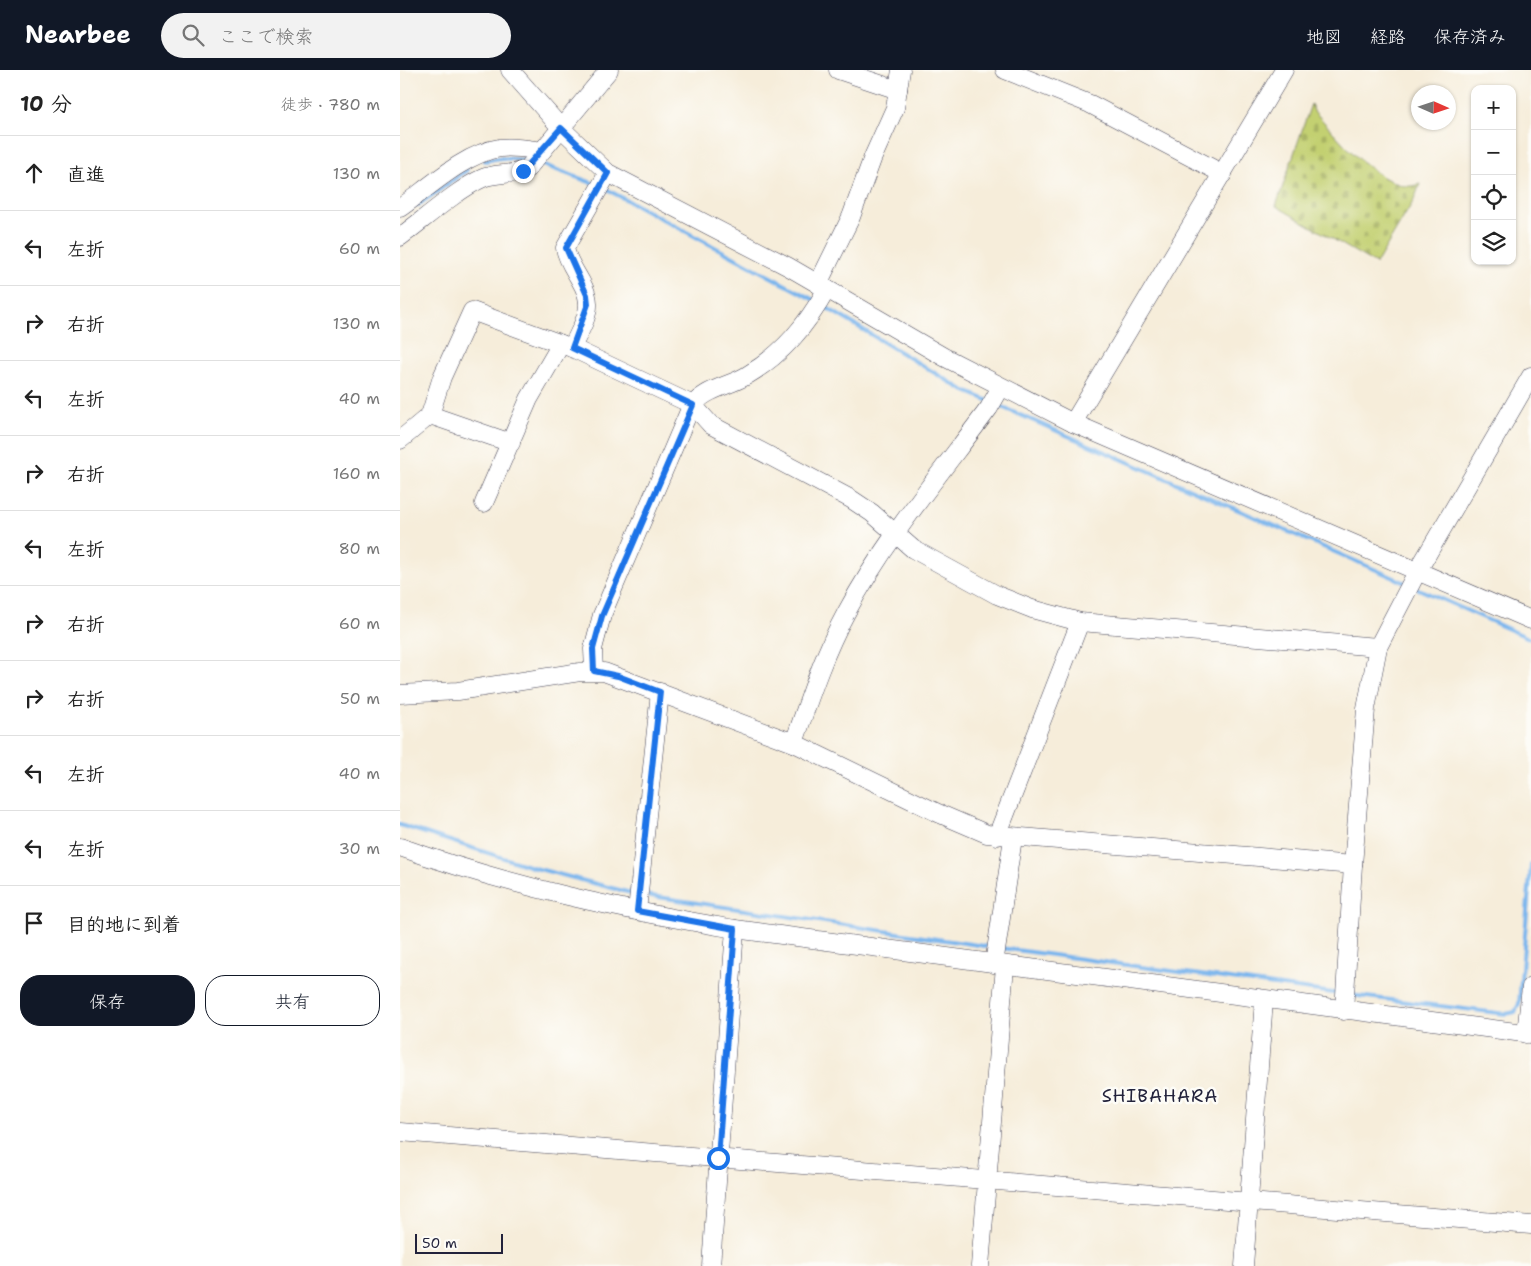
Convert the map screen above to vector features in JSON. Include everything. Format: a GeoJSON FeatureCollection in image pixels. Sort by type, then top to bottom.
{"type":"FeatureCollection","features":[{"type":"Feature","properties":{"kind":"street"},"geometry":{"type":"LineString","coordinates":[[510,70],[561,128],[603,182],[944,357],[996,396],[1073,423],[1416,574],[1531,620]]}},
{"type":"Feature","properties":{"kind":"street"},"geometry":{"type":"LineString","coordinates":[[400,237],[482,178],[501,173],[523,171],[609,70]]}},
{"type":"Feature","properties":{"kind":"street"},"geometry":{"type":"LineString","coordinates":[[838,70],[898,90]]}},
{"type":"Feature","properties":{"kind":"street"},"geometry":{"type":"LineString","coordinates":[[594,671],[593,649],[602,616],[693,405],[705,394],[745,376],[774,357],[800,332],[821,295],[873,157],[895,108],[901,70]]}},
{"type":"Feature","properties":{"kind":"street"},"geometry":{"type":"LineString","coordinates":[[1005,70],[1098,107],[1223,174]]}},
{"type":"Feature","properties":{"kind":"street"},"geometry":{"type":"LineString","coordinates":[[1073,423],[1284,70]]}},
{"type":"Feature","properties":{"kind":"street"},"geometry":{"type":"LineString","coordinates":[[400,208],[476,156],[500,148],[513,147],[536,158]]}},
{"type":"Feature","properties":{"kind":"street"},"geometry":{"type":"LineString","coordinates":[[484,503],[529,399],[567,346],[588,304],[587,295],[566,248],[603,182]]}},
{"type":"Feature","properties":{"kind":"street"},"geometry":{"type":"LineString","coordinates":[[400,440],[430,415],[442,377],[472,311],[567,346],[693,405],[711,425],[861,504],[913,549],[1012,602],[1080,622],[1378,647]]}},
{"type":"Feature","properties":{"kind":"street"},"geometry":{"type":"LineString","coordinates":[[1344,1011],[1353,866],[1366,709],[1378,647],[1416,574],[1531,376]]}},
{"type":"Feature","properties":{"kind":"street"},"geometry":{"type":"LineString","coordinates":[[794,743],[811,694],[846,613],[896,535],[996,396]]}},
{"type":"Feature","properties":{"kind":"street"},"geometry":{"type":"LineString","coordinates":[[430,415],[511,443]]}},
{"type":"Feature","properties":{"kind":"street"},"geometry":{"type":"LineString","coordinates":[[980,1266],[1005,837],[1080,622]]}},
{"type":"Feature","properties":{"kind":"street"},"geometry":{"type":"LineString","coordinates":[[400,694],[458,691],[594,671],[618,676],[794,743],[975,830],[1005,837],[1353,866]]}},
{"type":"Feature","properties":{"kind":"street"},"geometry":{"type":"LineString","coordinates":[[639,898],[660,692]]}},
{"type":"Feature","properties":{"kind":"street"},"geometry":{"type":"LineString","coordinates":[[400,847],[499,879],[639,898],[735,929],[999,954],[1264,1000],[1529,1034],[1531,987]]}},
{"type":"Feature","properties":{"kind":"street"},"geometry":{"type":"LineString","coordinates":[[711,1266],[735,929]]}},
{"type":"Feature","properties":{"kind":"street"},"geometry":{"type":"LineString","coordinates":[[1244,1266],[1264,1000]]}},
{"type":"Feature","properties":{"kind":"street"},"geometry":{"type":"LineString","coordinates":[[400,1132],[1531,1226]]}},
{"type":"Feature","properties":{"kind":"green space"},"geometry":{"type":"Polygon","coordinates":[[[1311,104],[1314,111],[1333,133],[1379,175],[1392,182],[1407,186],[1420,184],[1414,200],[1376,264],[1276,206],[1311,104]]]}},
{"type":"Feature","properties":{"kind":"waterway"},"geometry":{"type":"LineString","coordinates":[[485,161],[499,158],[527,160]]}},
{"type":"Feature","properties":{"kind":"waterway"},"geometry":{"type":"LineString","coordinates":[[538,163],[595,184]]}},
{"type":"Feature","properties":{"kind":"waterway"},"geometry":{"type":"LineString","coordinates":[[418,205],[467,170]]}},
{"type":"Feature","properties":{"kind":"waterway"},"geometry":{"type":"LineString","coordinates":[[604,188],[814,300]]}},
{"type":"Feature","properties":{"kind":"waterway"},"geometry":{"type":"LineString","coordinates":[[822,305],[963,390],[989,401]]}},
{"type":"Feature","properties":{"kind":"waterway"},"geometry":{"type":"LineString","coordinates":[[997,405],[1406,583]]}},
{"type":"Feature","properties":{"kind":"waterway"},"geometry":{"type":"LineString","coordinates":[[1414,587],[1531,639]]}},
{"type":"Feature","properties":{"kind":"waterway"},"geometry":{"type":"LineString","coordinates":[[400,825],[535,868],[635,894]]}},
{"type":"Feature","properties":{"kind":"waterway"},"geometry":{"type":"LineString","coordinates":[[1350,995],[1506,1014],[1515,1012],[1519,1004],[1531,865]]}},
{"type":"Feature","properties":{"kind":"waterway"},"geometry":{"type":"LineString","coordinates":[[645,895],[991,947]]}},
{"type":"Feature","properties":{"kind":"waterway"},"geometry":{"type":"LineString","coordinates":[[1001,948],[1341,994]]}},
{"type":"Feature","properties":{"kind":"district","name":"SHIBAHARA"},"geometry":{"type":"Point","coordinates":[1160,1096]}},
{"type":"Feature","properties":{"kind":"route"},"geometry":{"type":"LineString","coordinates":[[523,171],[528,168],[561,128],[608,173],[598,195],[567,243],[566,254],[587,295],[588,304],[587,312],[572,348],[693,405],[652,496],[602,616],[593,649],[594,671],[618,676],[660,692],[637,911],[735,929],[718,1158]]}}]}
